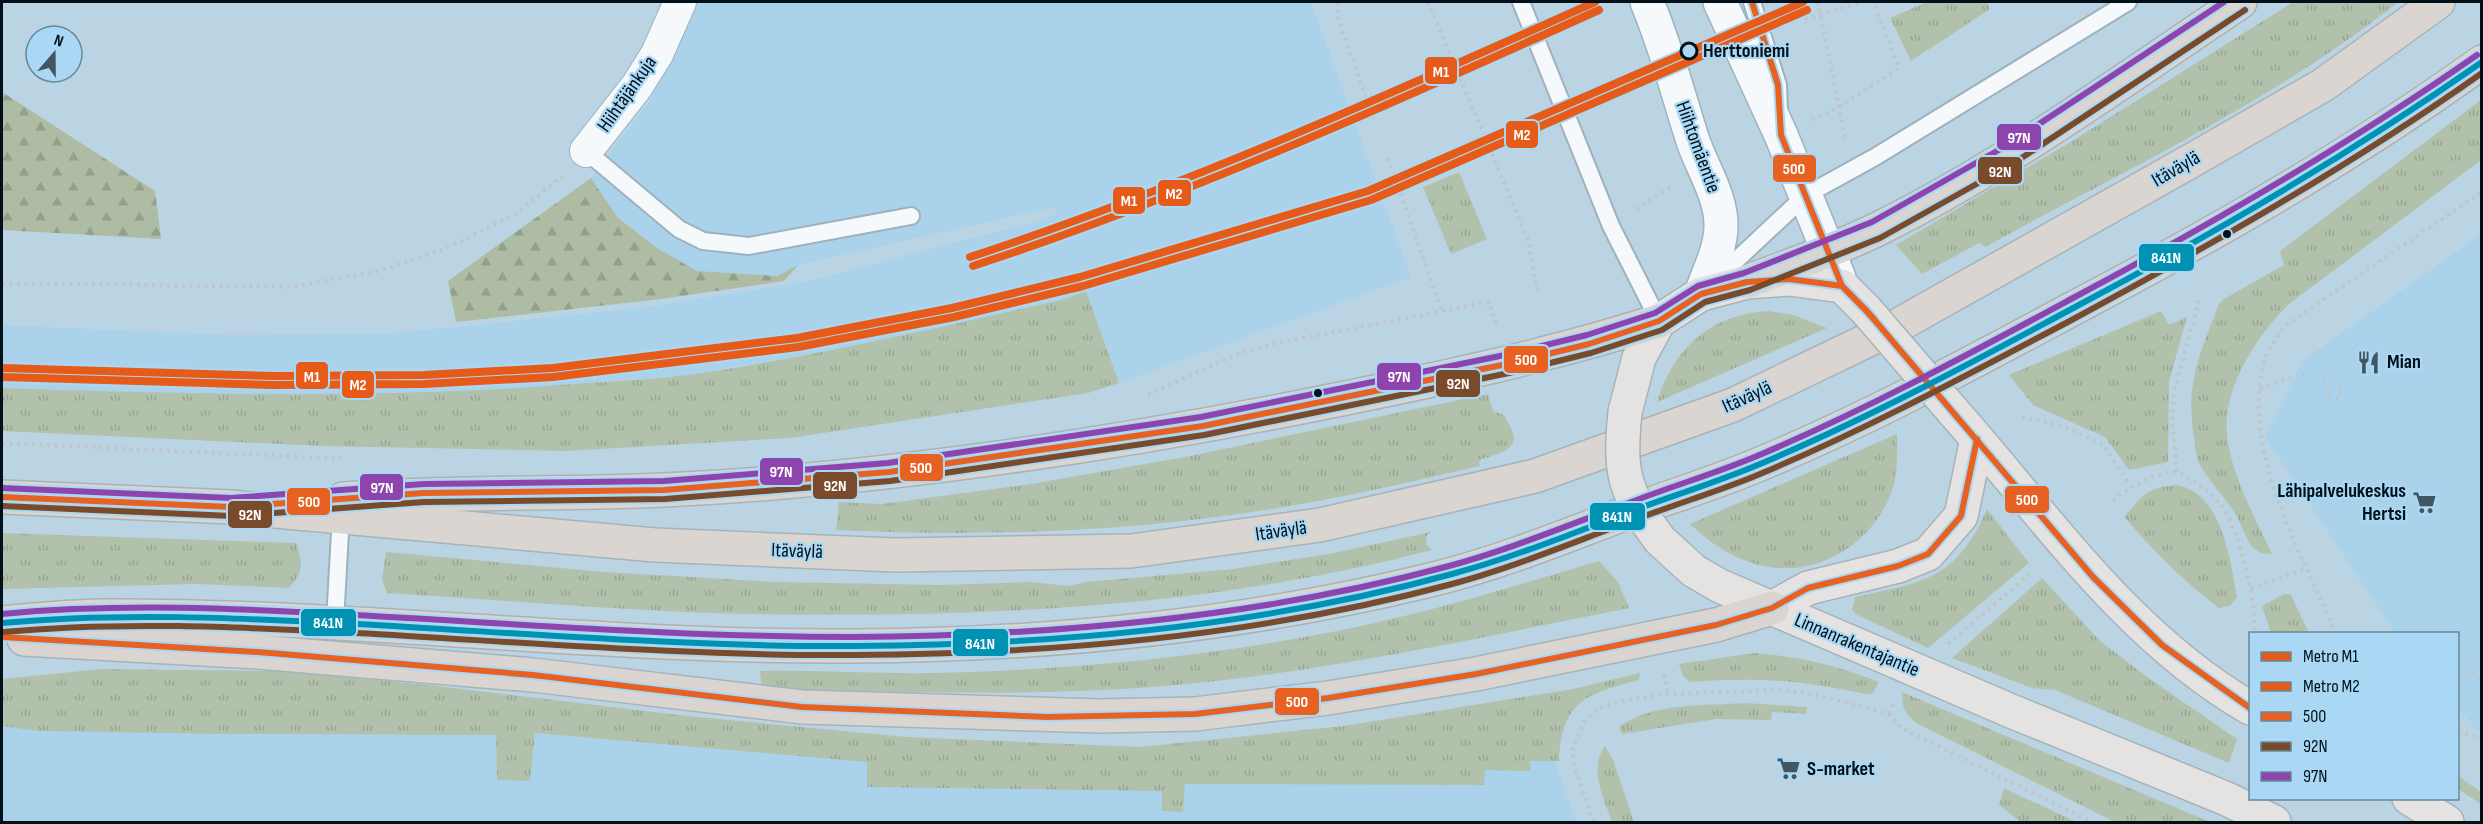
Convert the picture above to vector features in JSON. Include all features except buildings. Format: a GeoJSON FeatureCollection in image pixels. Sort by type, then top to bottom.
{"type":"FeatureCollection","features":[{"type":"Feature","properties":{"kind":"highway"},"geometry":{"type":"LineString","coordinates":[[1747,282],[1830,251],[1899,218],[2009,155],[2240,2]]}},
{"type":"Feature","properties":{"kind":"highway","name":"Itäväylä"},"geometry":{"type":"LineString","coordinates":[[2,497],[341,514],[655,545],[895,555],[1131,551],[1320,525],[1535,476],[1733,405],[1897,326],[2323,85],[2438,2]]}},
{"type":"Feature","properties":{"kind":"highway"},"geometry":{"type":"LineString","coordinates":[[2,623],[101,616],[335,622],[605,640],[853,646],[1024,640],[1188,625],[1317,605],[1433,579],[1543,544],[1761,464],[1999,348],[2196,243],[2339,159],[2481,62]]}},
{"type":"Feature","properties":{"kind":"highway"},"geometry":{"type":"LineString","coordinates":[[231,507],[424,493],[664,490],[914,468],[1100,443],[1259,415],[1507,364],[1589,344],[1659,321]]}},
{"type":"Feature","properties":{"kind":"highway"},"geometry":{"type":"LineString","coordinates":[[2,637],[258,652],[533,675],[802,707],[1047,717],[1110,716],[1206,712],[1328,698],[1476,674],[1716,625],[1772,608]]}},
{"type":"Feature","properties":{"kind":"main road","name":"Hiihtomäentie"},"geometry":{"type":"LineString","coordinates":[[1647,2],[1663,38],[1694,144],[1719,204],[1721,228],[1718,246],[1701,294]]}},
{"type":"Feature","properties":{"kind":"main road"},"geometry":{"type":"LineString","coordinates":[[1720,2],[1781,135],[1830,251],[1842,286],[1866,310],[2093,577],[2162,645],[2249,707]]}},
{"type":"Feature","properties":{"kind":"main road","name":"Linnanrakentajantie"},"geometry":{"type":"LineString","coordinates":[[1842,286],[1789,279],[1747,282],[1701,294],[1659,321],[1639,358],[1625,412],[1621,449],[1626,482],[1635,507],[1660,540],[1694,571],[1720,586],[2011,711],[2227,799],[2274,822]]}},
{"type":"Feature","properties":{"kind":"main road"},"geometry":{"type":"LineString","coordinates":[[1772,608],[1808,588],[1898,566],[1928,554],[1960,516],[1977,439]]}},
{"type":"Feature","properties":{"kind":"main road"},"geometry":{"type":"LineString","coordinates":[[2412,800],[2447,822]]}},
{"type":"Feature","properties":{"kind":"street","name":"Hiihtäjänkuja"},"geometry":{"type":"LineString","coordinates":[[586,151],[637,87],[657,54],[680,2]]}},
{"type":"Feature","properties":{"kind":"lane"},"geometry":{"type":"LineString","coordinates":[[1521,2],[1611,226],[1659,321]]}},
{"type":"Feature","properties":{"kind":"lane"},"geometry":{"type":"LineString","coordinates":[[1752,2],[1778,86],[1781,135]]}},
{"type":"Feature","properties":{"kind":"lane"},"geometry":{"type":"LineString","coordinates":[[1701,294],[1806,195],[1875,156],[2128,2]]}},
{"type":"Feature","properties":{"kind":"lane"},"geometry":{"type":"LineString","coordinates":[[586,151],[670,222],[703,241],[749,246],[911,216]]}},
{"type":"Feature","properties":{"kind":"lane"},"geometry":{"type":"LineString","coordinates":[[335,622],[341,514]]}},
{"type":"Feature","properties":{"kind":"path"},"geometry":{"type":"LineString","coordinates":[[1338,2],[1337,15],[1374,121]]}},
{"type":"Feature","properties":{"kind":"path"},"geometry":{"type":"LineString","coordinates":[[1428,2],[1528,240],[1537,290]]}},
{"type":"Feature","properties":{"kind":"path"},"geometry":{"type":"LineString","coordinates":[[1818,2],[1838,108],[1899,68],[1873,2]]}},
{"type":"Feature","properties":{"kind":"path"},"geometry":{"type":"LineString","coordinates":[[1805,20],[1864,2]]}},
{"type":"Feature","properties":{"kind":"path"},"geometry":{"type":"LineString","coordinates":[[1368,106],[1456,67]]}},
{"type":"Feature","properties":{"kind":"path"},"geometry":{"type":"LineString","coordinates":[[1396,180],[1488,142]]}},
{"type":"Feature","properties":{"kind":"path"},"geometry":{"type":"LineString","coordinates":[[2,284],[289,288],[379,271],[445,249],[516,214],[549,189],[586,151]]}},
{"type":"Feature","properties":{"kind":"path"},"geometry":{"type":"LineString","coordinates":[[1388,158],[1442,311]]}},
{"type":"Feature","properties":{"kind":"path"},"geometry":{"type":"LineString","coordinates":[[2336,632],[2274,491],[2261,427],[2259,388],[2267,354],[2286,325],[2481,192]]}},
{"type":"Feature","properties":{"kind":"path"},"geometry":{"type":"LineString","coordinates":[[2177,472],[2172,416],[2174,391],[2200,298]]}},
{"type":"Feature","properties":{"kind":"path"},"geometry":{"type":"LineString","coordinates":[[1139,399],[1239,353],[1273,344],[1489,302]]}},
{"type":"Feature","properties":{"kind":"path"},"geometry":{"type":"LineString","coordinates":[[2259,388],[2308,373]]}},
{"type":"Feature","properties":{"kind":"path"},"geometry":{"type":"LineString","coordinates":[[2324,376],[2327,397],[2341,398],[2338,385]]}},
{"type":"Feature","properties":{"kind":"path"},"geometry":{"type":"LineString","coordinates":[[2022,417],[2065,426],[2103,444],[2131,487]]}},
{"type":"Feature","properties":{"kind":"path"},"geometry":{"type":"LineString","coordinates":[[2113,501],[2131,487],[2156,475],[2177,472],[2203,487],[2223,507],[2252,590],[2256,616],[2255,632]]}},
{"type":"Feature","properties":{"kind":"path"},"geometry":{"type":"LineString","coordinates":[[2252,590],[2308,568]]}},
{"type":"Feature","properties":{"kind":"path"},"geometry":{"type":"LineString","coordinates":[[1941,651],[2032,572]]}},
{"type":"Feature","properties":{"kind":"path"},"geometry":{"type":"LineString","coordinates":[[2459,674],[2469,670],[2481,683]]}},
{"type":"Feature","properties":{"kind":"path"},"geometry":{"type":"LineString","coordinates":[[1594,822],[1573,762],[1573,748],[1584,722],[1599,708],[1624,700],[1668,694],[1780,690],[1813,694],[1889,714],[1901,728],[2092,822]]}},
{"type":"Feature","properties":{"kind":"path"},"geometry":{"type":"LineString","coordinates":[[2459,732],[2481,737]]}},
{"type":"Feature","properties":{"kind":"shaded area"},"geometry":{"type":"Polygon","coordinates":[[[692,2],[1311,2],[1411,277],[1119,383],[1086,291],[1062,300],[844,348],[687,375],[497,391],[370,395],[224,395],[2,388],[2,325],[229,335],[381,334],[478,325],[654,306],[809,281],[1037,221],[1057,213],[1055,207],[798,265],[778,276],[697,271],[657,248],[618,218],[591,178],[649,102],[692,2]]]}},
{"type":"Feature","properties":{"kind":"shaded area","name":"Lähipalvelukeskus Hertsi"},"geometry":{"type":"Polygon","coordinates":[[[2481,234],[2481,734],[2459,710],[2459,632],[2394,632],[2265,437],[2302,361],[2481,234]]]}},
{"type":"Feature","properties":{"kind":"shaded area"},"geometry":{"type":"Polygon","coordinates":[[[2,726],[534,733],[1178,759],[1555,761],[1576,822],[2,822],[2,726]]]}},
{"type":"Feature","properties":{"kind":"green space"},"geometry":{"type":"Polygon","coordinates":[[[1927,2],[1987,2],[1990,9],[1911,61],[1890,18],[1927,2]]]}},
{"type":"Feature","properties":{"kind":"green space"},"geometry":{"type":"Polygon","coordinates":[[[2293,2],[2398,2],[2300,72],[2249,103],[1985,247],[1979,243],[1922,274],[1896,245],[2074,140],[2293,2]]]}},
{"type":"Feature","properties":{"kind":"green space"},"geometry":{"type":"Polygon","coordinates":[[[2,92],[155,191],[161,239],[2,230],[2,92]]]}},
{"type":"Feature","properties":{"kind":"green space"},"geometry":{"type":"Polygon","coordinates":[[[2481,100],[2481,160],[2289,304],[2252,349],[2242,367],[2229,405],[2228,443],[2241,486],[2272,554],[2264,554],[2249,542],[2233,510],[2200,465],[2195,448],[2191,401],[2193,385],[2200,354],[2219,304],[2284,265],[2280,251],[2481,100]]]}},
{"type":"Feature","properties":{"kind":"green space"},"geometry":{"type":"Polygon","coordinates":[[[1459,172],[1487,239],[1451,254],[1423,187],[1459,172]]]}},
{"type":"Feature","properties":{"kind":"green space"},"geometry":{"type":"Polygon","coordinates":[[[591,178],[618,218],[657,248],[697,271],[777,276],[798,265],[784,281],[661,299],[456,322],[448,281],[591,178]]]}},
{"type":"Feature","properties":{"kind":"green space"},"geometry":{"type":"Polygon","coordinates":[[[1086,291],[1119,383],[1088,393],[790,438],[565,451],[322,446],[2,431],[2,388],[221,394],[367,394],[440,392],[662,378],[735,368],[922,331],[1062,300],[1086,291]]]}},
{"type":"Feature","properties":{"kind":"green space"},"geometry":{"type":"Polygon","coordinates":[[[1768,311],[1793,315],[1827,328],[1657,402],[1673,365],[1697,337],[1729,319],[1768,311]]]}},
{"type":"Feature","properties":{"kind":"green space"},"geometry":{"type":"Polygon","coordinates":[[[2161,311],[2169,325],[2187,317],[2169,382],[2168,462],[2129,470],[2105,437],[2033,405],[2009,375],[2161,311]]]}},
{"type":"Feature","properties":{"kind":"green space"},"geometry":{"type":"Polygon","coordinates":[[[1488,394],[1493,411],[1504,415],[1512,429],[1513,443],[1506,450],[1479,460],[1480,466],[1358,493],[1229,515],[1117,527],[949,533],[836,530],[839,502],[882,504],[1031,484],[1185,457],[1488,394]]]}},
{"type":"Feature","properties":{"kind":"green space"},"geometry":{"type":"Polygon","coordinates":[[[1897,434],[1895,478],[1886,505],[1858,541],[1840,554],[1819,563],[1798,568],[1775,568],[1752,563],[1735,556],[1704,537],[1690,524],[1897,434]]]}},
{"type":"Feature","properties":{"kind":"green space"},"geometry":{"type":"Polygon","coordinates":[[[2177,485],[2192,491],[2214,514],[2227,547],[2237,597],[2230,606],[2219,608],[2193,587],[2124,517],[2152,490],[2177,485]]]}},
{"type":"Feature","properties":{"kind":"green space"},"geometry":{"type":"Polygon","coordinates":[[[1987,509],[2029,563],[1928,648],[1857,615],[1852,610],[1855,597],[1919,581],[1936,574],[1950,564],[1963,550],[1987,509]]]}},
{"type":"Feature","properties":{"kind":"green space"},"geometry":{"type":"Polygon","coordinates":[[[1431,532],[1427,535],[1426,544],[1432,550],[1348,570],[1179,597],[1008,611],[837,615],[660,611],[387,593],[382,579],[386,552],[605,572],[777,582],[942,585],[1031,582],[1069,586],[1086,582],[1233,569],[1334,553],[1431,532]]]}},
{"type":"Feature","properties":{"kind":"green space"},"geometry":{"type":"Polygon","coordinates":[[[2,533],[296,543],[301,567],[289,588],[197,584],[2,589],[2,533]]]}},
{"type":"Feature","properties":{"kind":"green space"},"geometry":{"type":"Polygon","coordinates":[[[1599,561],[1618,582],[1629,608],[1408,652],[1297,670],[1186,684],[1087,691],[938,692],[762,688],[760,671],[915,673],[1037,669],[1138,661],[1238,648],[1337,631],[1403,616],[1599,561]]]}},
{"type":"Feature","properties":{"kind":"green space"},"geometry":{"type":"Polygon","coordinates":[[[2042,578],[2099,640],[2147,677],[2237,739],[2229,763],[2055,690],[2032,688],[1952,658],[2042,578]]]}},
{"type":"Feature","properties":{"kind":"green space"},"geometry":{"type":"Polygon","coordinates":[[[2284,594],[2291,595],[2309,632],[2271,632],[2262,606],[2284,594]]]}},
{"type":"Feature","properties":{"kind":"green space"},"geometry":{"type":"Polygon","coordinates":[[[1754,653],[1818,663],[1879,682],[1872,694],[1865,694],[1778,681],[1690,682],[1683,676],[1679,664],[1754,653]]]}},
{"type":"Feature","properties":{"kind":"green space"},"geometry":{"type":"Polygon","coordinates":[[[101,669],[280,671],[428,685],[687,716],[907,737],[1139,747],[1344,726],[1573,689],[1640,673],[1639,680],[1605,690],[1581,703],[1572,712],[1565,725],[1559,761],[1530,761],[1531,771],[1485,770],[1484,785],[1185,784],[1183,812],[1162,811],[1162,791],[867,787],[867,762],[535,733],[530,781],[497,780],[496,735],[38,731],[2,726],[2,679],[101,669]]]}},
{"type":"Feature","properties":{"kind":"green space"},"geometry":{"type":"Polygon","coordinates":[[[1902,692],[2210,822],[2115,822],[1918,724],[1905,710],[1902,692]]]}},
{"type":"Feature","properties":{"kind":"green space"},"geometry":{"type":"Polygon","coordinates":[[[1745,703],[1807,707],[1806,714],[1772,712],[1771,720],[1716,719],[1622,734],[1619,727],[1632,719],[1663,709],[1745,703]]]}},
{"type":"Feature","properties":{"kind":"green space"},"geometry":{"type":"Polygon","coordinates":[[[1605,746],[1613,760],[1634,822],[1612,822],[1599,784],[1598,774],[1600,755],[1605,746]]]}},
{"type":"Feature","properties":{"kind":"green space"},"geometry":{"type":"Polygon","coordinates":[[[2459,777],[2481,792],[2481,804],[2459,790],[2459,777]]]}},
{"type":"Feature","properties":{"kind":"green space"},"geometry":{"type":"Polygon","coordinates":[[[2004,788],[2076,822],[2021,822],[1999,805],[2004,788]]]}},
{"type":"Feature","properties":{"kind":"metro line","name":"M1"},"geometry":{"type":"LineString","coordinates":[[970,257],[1050,230],[1208,170],[1364,105],[1595,2]]}},
{"type":"Feature","properties":{"kind":"metro line","name":"M1"},"geometry":{"type":"LineString","coordinates":[[2,368],[274,376],[424,375],[553,368],[797,338],[952,308],[1080,277],[1368,191],[1803,2]]}},
{"type":"Feature","properties":{"kind":"metro line","name":"M2"},"geometry":{"type":"LineString","coordinates":[[973,266],[1053,239],[1211,179],[1289,147],[1599,10]]}},
{"type":"Feature","properties":{"kind":"metro line","name":"M2"},"geometry":{"type":"LineString","coordinates":[[2,377],[274,385],[424,384],[553,377],[798,347],[954,317],[1083,286],[1371,200],[1807,10]]}},
{"type":"Feature","properties":{"kind":"transit line","name":"500"},"geometry":{"type":"LineString","coordinates":[[1752,2],[1778,85],[1781,135],[1842,286],[1874,319]]}},
{"type":"Feature","properties":{"kind":"transit line","name":"97N"},"geometry":{"type":"LineString","coordinates":[[2,488],[231,498],[424,484],[664,481],[888,463],[1201,417],[1505,355],[1587,335],[1655,313],[1698,286],[1744,273],[1872,222],[2004,147],[2224,2]]}},
{"type":"Feature","properties":{"kind":"transit line","name":"92N"},"geometry":{"type":"LineString","coordinates":[[2,506],[232,516],[424,502],[665,499],[890,481],[1204,435],[1509,373],[1591,353],[1662,330],[1705,302],[1750,290],[1880,238],[2014,163],[2245,10]]}},
{"type":"Feature","properties":{"kind":"transit line","name":"97N"},"geometry":{"type":"LineString","coordinates":[[2,614],[90,609],[222,609],[728,635],[927,636],[1002,633],[1153,621],[1302,599],[1376,584],[1449,566],[1519,544],[1742,462],[1838,420],[1995,340],[2228,212],[2379,121],[2477,55]]}},
{"type":"Feature","properties":{"kind":"transit line","name":"841N"},"geometry":{"type":"LineString","coordinates":[[2,623],[90,618],[223,618],[730,644],[929,645],[1080,637],[1155,630],[1230,620],[1379,592],[1452,574],[1522,552],[1745,470],[1841,428],[1999,348],[2232,220],[2334,160],[2482,62]]}},
{"type":"Feature","properties":{"kind":"transit line","name":"92N"},"geometry":{"type":"LineString","coordinates":[[3,632],[135,626],[224,627],[730,653],[929,654],[1005,651],[1155,639],[1305,617],[1379,602],[1452,584],[1522,562],[1745,480],[1838,439],[1914,402],[2173,265],[2330,173],[2482,73]]}},
{"type":"Feature","properties":{"kind":"transit line","name":"500"},"geometry":{"type":"LineString","coordinates":[[2,497],[231,507],[424,493],[664,490],[889,472],[1203,426],[1507,364],[1589,344],[1659,321],[1701,294],[1747,282],[1789,279],[1842,286],[1866,310],[2093,577],[2162,645],[2249,707]]}},
{"type":"Feature","properties":{"kind":"transit line","name":"500"},"geometry":{"type":"LineString","coordinates":[[2,637],[258,652],[533,675],[802,707],[1047,717],[1195,714],[1328,698],[1476,674],[1716,625],[1772,608],[1808,588],[1898,566],[1928,554],[1961,516],[1977,439]]}},
{"type":"Feature","properties":{"kind":"place","name":"Herttoniemi"},"geometry":{"type":"Point","coordinates":[1689,51]}},
{"type":"Feature","properties":{"kind":"place","name":"Mian"},"geometry":{"type":"Point","coordinates":[2369,362]}},
{"type":"Feature","properties":{"kind":"place","name":"Lähipalvelukeskus Hertsi"},"geometry":{"type":"Point","coordinates":[2424,503]}},
{"type":"Feature","properties":{"kind":"place","name":"S-market"},"geometry":{"type":"Point","coordinates":[1789,769]}}]}
